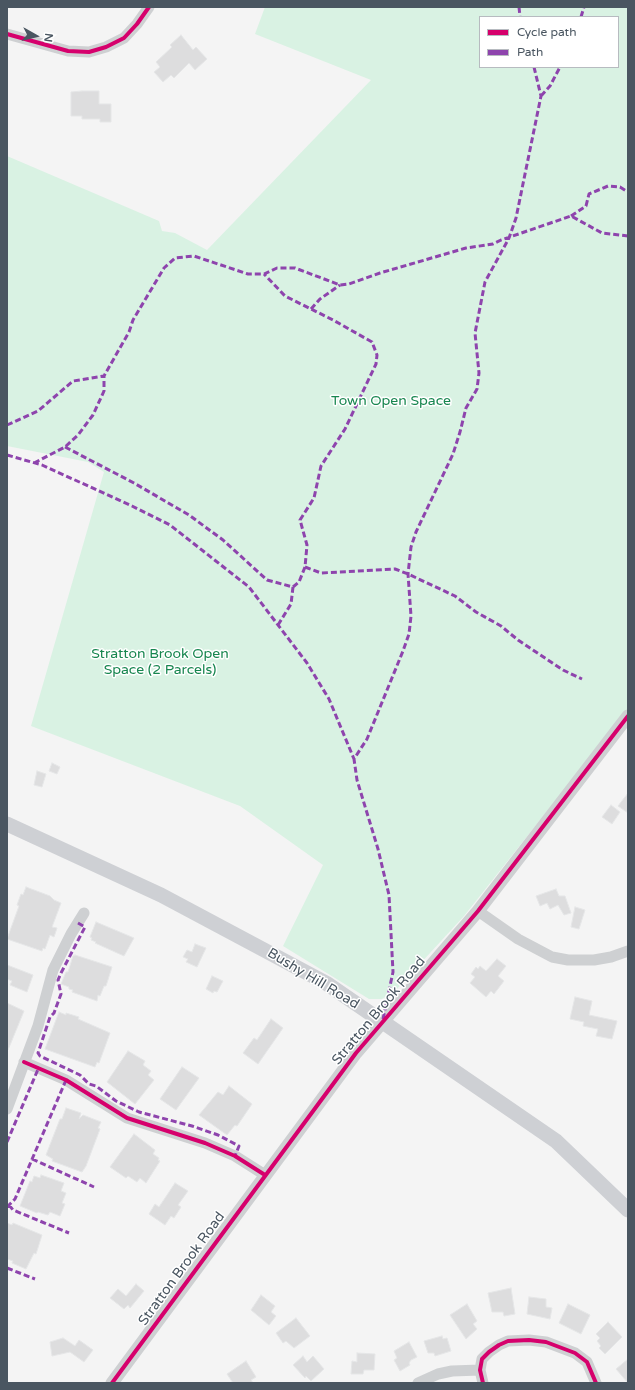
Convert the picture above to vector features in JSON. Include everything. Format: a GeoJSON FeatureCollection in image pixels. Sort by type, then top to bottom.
{"type":"FeatureCollection","features":[{"type":"Feature","properties":{"kind":"main road","name":"Bushy Hill Road"},"geometry":{"type":"LineString","coordinates":[[7,824],[161,895],[215,922],[326,983],[556,1140],[628,1210]]}},
{"type":"Feature","properties":{"kind":"street"},"geometry":{"type":"LineString","coordinates":[[7,34],[68,51],[89,52],[106,47],[124,38],[137,24],[149,7]]}},
{"type":"Feature","properties":{"kind":"street","name":"Stratton Brook Road"},"geometry":{"type":"LineString","coordinates":[[112,1383],[325,1093],[383,1022],[478,911],[628,716]]}},
{"type":"Feature","properties":{"kind":"street"},"geometry":{"type":"LineString","coordinates":[[478,911],[518,940],[552,956],[568,960],[594,960],[628,951]]}},
{"type":"Feature","properties":{"kind":"street"},"geometry":{"type":"LineString","coordinates":[[7,1109],[47,995],[53,970],[71,934],[84,913]]}},
{"type":"Feature","properties":{"kind":"street"},"geometry":{"type":"LineString","coordinates":[[24,1062],[66,1080],[127,1118],[205,1143],[235,1156],[265,1175]]}},
{"type":"Feature","properties":{"kind":"street"},"geometry":{"type":"LineString","coordinates":[[483,1383],[480,1370],[482,1359],[499,1345],[508,1341],[529,1340],[546,1342],[575,1353],[587,1362],[596,1383]]}},
{"type":"Feature","properties":{"kind":"street"},"geometry":{"type":"LineString","coordinates":[[418,1383],[438,1374],[452,1371],[480,1370]]}},
{"type":"Feature","properties":{"kind":"green space","name":"Town Open Space"},"geometry":{"type":"Polygon","coordinates":[[[265,7],[628,7],[628,709],[464,916],[396,990],[382,999],[369,999],[283,946],[323,865],[240,806],[31,726],[104,472],[88,462],[7,446],[7,156],[159,221],[162,231],[175,233],[207,250],[371,80],[255,34],[265,7]]]}},
{"type":"Feature","properties":{"kind":"building"},"geometry":{"type":"Polygon","coordinates":[[[181,35],[193,50],[196,47],[207,59],[195,70],[189,63],[174,78],[171,75],[163,82],[154,72],[160,67],[156,62],[172,47],[170,45],[181,35]]]}},
{"type":"Feature","properties":{"kind":"building"},"geometry":{"type":"Polygon","coordinates":[[[99,91],[99,104],[111,104],[111,122],[100,122],[100,119],[82,119],[82,116],[71,116],[71,92],[99,91]]]}},
{"type":"Feature","properties":{"kind":"building"},"geometry":{"type":"Polygon","coordinates":[[[52,763],[60,767],[57,774],[49,771],[52,763]]]}},
{"type":"Feature","properties":{"kind":"building"},"geometry":{"type":"Polygon","coordinates":[[[37,771],[46,774],[42,787],[34,785],[37,771]]]}},
{"type":"Feature","properties":{"kind":"building"},"geometry":{"type":"Polygon","coordinates":[[[628,793],[628,813],[618,806],[628,793]]]}},
{"type":"Feature","properties":{"kind":"building"},"geometry":{"type":"Polygon","coordinates":[[[611,805],[620,812],[612,824],[602,817],[611,805]]]}},
{"type":"Feature","properties":{"kind":"building"},"geometry":{"type":"Polygon","coordinates":[[[26,887],[50,896],[54,900],[61,903],[52,927],[57,928],[54,937],[50,935],[45,949],[43,948],[42,951],[7,939],[19,906],[17,905],[21,894],[23,895],[26,887]]]}},
{"type":"Feature","properties":{"kind":"building"},"geometry":{"type":"Polygon","coordinates":[[[556,889],[559,896],[565,896],[571,913],[564,915],[558,905],[550,909],[547,903],[540,906],[536,896],[556,889]]]}},
{"type":"Feature","properties":{"kind":"building"},"geometry":{"type":"Polygon","coordinates":[[[575,907],[585,910],[579,929],[571,927],[575,907]]]}},
{"type":"Feature","properties":{"kind":"building"},"geometry":{"type":"Polygon","coordinates":[[[96,922],[134,938],[124,956],[91,940],[92,938],[90,937],[96,922]]]}},
{"type":"Feature","properties":{"kind":"building"},"geometry":{"type":"Polygon","coordinates":[[[195,944],[206,948],[197,967],[186,962],[188,959],[183,957],[187,950],[192,952],[195,944]]]}},
{"type":"Feature","properties":{"kind":"building"},"geometry":{"type":"Polygon","coordinates":[[[75,955],[112,967],[106,986],[104,986],[100,996],[98,995],[97,1001],[72,992],[73,990],[69,989],[69,987],[61,984],[66,972],[68,972],[73,956],[75,955]]]}},
{"type":"Feature","properties":{"kind":"building"},"geometry":{"type":"Polygon","coordinates":[[[497,959],[506,966],[498,976],[504,981],[494,994],[491,991],[486,997],[470,983],[475,977],[471,974],[476,967],[478,969],[480,966],[486,971],[497,959]]]}},
{"type":"Feature","properties":{"kind":"building"},"geometry":{"type":"Polygon","coordinates":[[[7,965],[33,975],[27,992],[10,985],[12,981],[7,979],[7,965]]]}},
{"type":"Feature","properties":{"kind":"building"},"geometry":{"type":"Polygon","coordinates":[[[212,976],[223,981],[217,992],[214,991],[213,993],[206,989],[212,976]]]}},
{"type":"Feature","properties":{"kind":"building"},"geometry":{"type":"Polygon","coordinates":[[[575,997],[592,1001],[589,1015],[617,1021],[612,1039],[596,1036],[598,1029],[583,1026],[584,1022],[570,1019],[575,997]]]}},
{"type":"Feature","properties":{"kind":"building"},"geometry":{"type":"Polygon","coordinates":[[[7,1003],[24,1011],[8,1050],[7,1050],[7,1003]]]}},
{"type":"Feature","properties":{"kind":"building"},"geometry":{"type":"Polygon","coordinates":[[[59,1012],[66,1015],[66,1013],[79,1017],[78,1019],[110,1033],[99,1063],[97,1062],[95,1067],[45,1049],[59,1012]]]}},
{"type":"Feature","properties":{"kind":"building"},"geometry":{"type":"Polygon","coordinates":[[[271,1019],[283,1028],[258,1064],[243,1053],[254,1038],[257,1040],[271,1019]]]}},
{"type":"Feature","properties":{"kind":"building"},"geometry":{"type":"Polygon","coordinates":[[[128,1051],[145,1061],[143,1065],[151,1071],[148,1075],[154,1080],[135,1104],[107,1082],[128,1051]]]}},
{"type":"Feature","properties":{"kind":"building"},"geometry":{"type":"Polygon","coordinates":[[[182,1067],[199,1078],[176,1110],[160,1099],[182,1067]]]}},
{"type":"Feature","properties":{"kind":"building"},"geometry":{"type":"Polygon","coordinates":[[[229,1086],[252,1104],[237,1126],[235,1125],[227,1135],[199,1115],[218,1092],[223,1095],[229,1086]]]}},
{"type":"Feature","properties":{"kind":"building"},"geometry":{"type":"Polygon","coordinates":[[[66,1108],[81,1113],[79,1119],[83,1115],[101,1122],[98,1128],[100,1129],[86,1166],[82,1172],[52,1161],[53,1159],[46,1155],[60,1119],[62,1119],[66,1108]]]}},
{"type":"Feature","properties":{"kind":"building"},"geometry":{"type":"Polygon","coordinates":[[[134,1134],[155,1150],[153,1154],[159,1158],[158,1160],[160,1161],[146,1183],[140,1178],[137,1182],[128,1176],[126,1178],[110,1167],[134,1134]]]}},
{"type":"Feature","properties":{"kind":"building"},"geometry":{"type":"Polygon","coordinates":[[[41,1175],[64,1183],[61,1191],[66,1193],[62,1203],[65,1204],[60,1216],[50,1212],[48,1215],[37,1213],[20,1206],[30,1181],[32,1182],[34,1176],[40,1178],[41,1175]]]}},
{"type":"Feature","properties":{"kind":"building"},"geometry":{"type":"Polygon","coordinates":[[[175,1183],[188,1191],[178,1205],[181,1207],[174,1218],[171,1216],[165,1225],[149,1214],[155,1204],[159,1207],[175,1183]]]}},
{"type":"Feature","properties":{"kind":"building"},"geometry":{"type":"Polygon","coordinates":[[[7,1223],[12,1225],[13,1223],[42,1235],[36,1254],[34,1253],[26,1269],[12,1263],[13,1261],[7,1259],[7,1223]]]}},
{"type":"Feature","properties":{"kind":"building"},"geometry":{"type":"Polygon","coordinates":[[[136,1284],[144,1291],[130,1308],[128,1305],[124,1309],[110,1298],[118,1289],[126,1296],[136,1284]]]}},
{"type":"Feature","properties":{"kind":"building"},"geometry":{"type":"Polygon","coordinates":[[[511,1288],[515,1314],[504,1316],[503,1312],[492,1312],[488,1293],[511,1288]]]}},
{"type":"Feature","properties":{"kind":"building"},"geometry":{"type":"Polygon","coordinates":[[[261,1295],[275,1306],[271,1312],[276,1316],[269,1325],[251,1310],[261,1295]]]}},
{"type":"Feature","properties":{"kind":"building"},"geometry":{"type":"Polygon","coordinates":[[[529,1297],[546,1299],[546,1307],[552,1308],[550,1319],[527,1314],[529,1297]]]}},
{"type":"Feature","properties":{"kind":"building"},"geometry":{"type":"Polygon","coordinates":[[[467,1304],[477,1321],[473,1324],[477,1329],[466,1339],[450,1315],[467,1304]]]}},
{"type":"Feature","properties":{"kind":"building"},"geometry":{"type":"Polygon","coordinates":[[[568,1304],[590,1315],[581,1334],[559,1323],[568,1304]]]}},
{"type":"Feature","properties":{"kind":"building"},"geometry":{"type":"Polygon","coordinates":[[[296,1318],[310,1336],[294,1348],[286,1341],[283,1343],[276,1333],[296,1318]]]}},
{"type":"Feature","properties":{"kind":"building"},"geometry":{"type":"Polygon","coordinates":[[[608,1322],[622,1337],[605,1354],[599,1348],[601,1346],[597,1341],[600,1338],[596,1334],[608,1322]]]}},
{"type":"Feature","properties":{"kind":"building"},"geometry":{"type":"Polygon","coordinates":[[[442,1336],[443,1339],[447,1338],[451,1351],[435,1356],[434,1353],[428,1353],[424,1341],[442,1336]]]}},
{"type":"Feature","properties":{"kind":"building"},"geometry":{"type":"Polygon","coordinates":[[[63,1338],[75,1346],[79,1340],[93,1350],[84,1362],[70,1352],[52,1356],[50,1342],[63,1338]]]}},
{"type":"Feature","properties":{"kind":"building"},"geometry":{"type":"Polygon","coordinates":[[[409,1342],[417,1357],[411,1360],[409,1363],[410,1365],[400,1371],[394,1360],[397,1358],[394,1351],[409,1342]]]}},
{"type":"Feature","properties":{"kind":"building"},"geometry":{"type":"Polygon","coordinates":[[[357,1353],[375,1354],[374,1370],[364,1370],[363,1374],[351,1374],[352,1361],[357,1362],[357,1353]]]}},
{"type":"Feature","properties":{"kind":"building"},"geometry":{"type":"Polygon","coordinates":[[[303,1356],[307,1362],[313,1356],[324,1369],[311,1381],[306,1376],[305,1378],[293,1365],[303,1356]]]}},
{"type":"Feature","properties":{"kind":"building"},"geometry":{"type":"Polygon","coordinates":[[[628,1359],[628,1383],[616,1369],[628,1359]]]}},
{"type":"Feature","properties":{"kind":"building"},"geometry":{"type":"Polygon","coordinates":[[[246,1361],[256,1377],[251,1380],[253,1383],[233,1383],[227,1374],[246,1361]]]}},
{"type":"Feature","properties":{"kind":"marked path"},"geometry":{"type":"LineString","coordinates":[[519,7],[520,16]]}},
{"type":"Feature","properties":{"kind":"marked path"},"geometry":{"type":"LineString","coordinates":[[581,16],[584,7]]}},
{"type":"Feature","properties":{"kind":"marked path"},"geometry":{"type":"LineString","coordinates":[[383,1019],[393,972],[389,895],[378,849],[357,780],[354,759],[367,739],[409,634],[411,616],[408,574],[411,547],[416,532],[453,454],[466,408],[477,389],[479,373],[475,333],[485,282],[509,238],[516,218],[541,96],[534,68]]}},
{"type":"Feature","properties":{"kind":"marked path"},"geometry":{"type":"LineString","coordinates":[[541,96],[550,86],[559,68]]}},
{"type":"Feature","properties":{"kind":"marked path"},"geometry":{"type":"LineString","coordinates":[[571,216],[586,206],[589,194],[608,186],[620,187],[628,192]]}},
{"type":"Feature","properties":{"kind":"marked path"},"geometry":{"type":"LineString","coordinates":[[7,425],[38,411],[73,381],[104,376],[129,332],[133,320],[164,268],[175,258],[194,256],[248,274],[264,274],[277,268],[295,268],[340,285],[349,284],[380,273],[466,248],[493,244],[571,216],[602,233],[628,236]]}},
{"type":"Feature","properties":{"kind":"marked path"},"geometry":{"type":"LineString","coordinates":[[65,447],[134,483],[189,515],[223,540],[267,580],[293,587],[299,582],[305,567],[307,545],[300,520],[314,498],[321,466],[345,429],[376,364],[377,355],[372,342],[333,320],[285,296],[264,274]]}},
{"type":"Feature","properties":{"kind":"marked path"},"geometry":{"type":"LineString","coordinates":[[311,309],[320,299],[340,285]]}},
{"type":"Feature","properties":{"kind":"marked path"},"geometry":{"type":"LineString","coordinates":[[34,463],[65,447],[78,435],[93,415],[104,391],[104,376]]}},
{"type":"Feature","properties":{"kind":"marked path"},"geometry":{"type":"LineString","coordinates":[[7,455],[42,465],[170,525],[249,587],[307,663],[329,699],[354,759]]}},
{"type":"Feature","properties":{"kind":"marked path"},"geometry":{"type":"LineString","coordinates":[[305,567],[321,573],[395,569],[408,574],[455,596],[476,612],[501,626],[518,640],[563,670],[582,679]]}},
{"type":"Feature","properties":{"kind":"marked path"},"geometry":{"type":"LineString","coordinates":[[278,625],[291,604],[293,587]]}},
{"type":"Feature","properties":{"kind":"marked path"},"geometry":{"type":"LineString","coordinates":[[78,923],[85,927],[58,980],[61,994],[54,1013],[50,1017],[38,1053],[40,1056],[80,1075],[89,1084],[96,1086],[116,1101],[139,1112],[192,1126],[218,1135],[239,1146],[235,1156]]}},
{"type":"Feature","properties":{"kind":"marked path"},"geometry":{"type":"LineString","coordinates":[[7,1142],[39,1067]]}},
{"type":"Feature","properties":{"kind":"marked path"},"geometry":{"type":"LineString","coordinates":[[7,1207],[15,1199],[66,1080]]}},
{"type":"Feature","properties":{"kind":"marked path"},"geometry":{"type":"LineString","coordinates":[[32,1159],[94,1187]]}},
{"type":"Feature","properties":{"kind":"marked path"},"geometry":{"type":"LineString","coordinates":[[9,1205],[13,1210],[69,1233]]}},
{"type":"Feature","properties":{"kind":"marked path"},"geometry":{"type":"LineString","coordinates":[[7,1268],[35,1279]]}},
{"type":"Feature","properties":{"kind":"cycle path"},"geometry":{"type":"LineString","coordinates":[[7,34],[68,51],[89,52],[106,47],[124,38],[137,24],[149,7]]}},
{"type":"Feature","properties":{"kind":"cycle path"},"geometry":{"type":"LineString","coordinates":[[112,1383],[356,1053],[478,911],[628,716]]}},
{"type":"Feature","properties":{"kind":"cycle path"},"geometry":{"type":"LineString","coordinates":[[24,1062],[66,1080],[127,1118],[205,1143],[235,1156],[265,1175]]}},
{"type":"Feature","properties":{"kind":"cycle path"},"geometry":{"type":"LineString","coordinates":[[483,1383],[480,1370],[482,1359],[489,1352],[508,1341],[529,1340],[546,1342],[575,1353],[587,1362],[596,1383]]}},
{"type":"Feature","properties":{"kind":"park label","name":"Stratton Brook Open Space (2 Parcels)"},"geometry":{"type":"Point","coordinates":[160,662]}}]}
